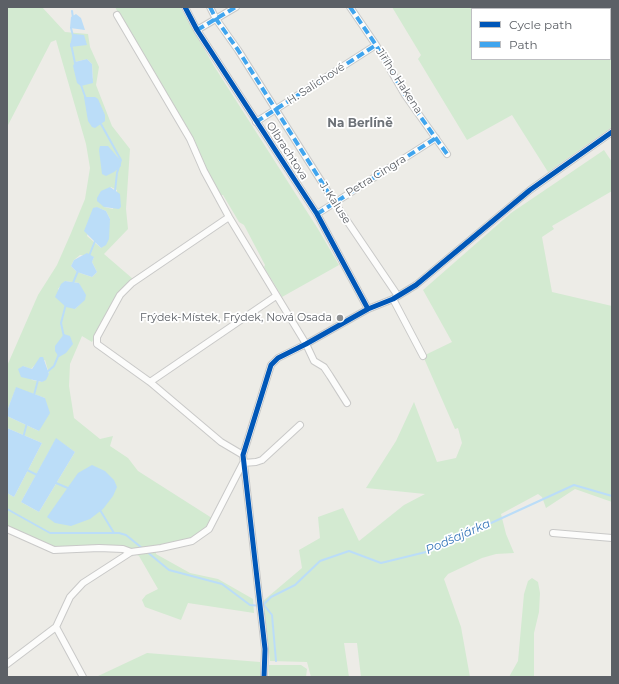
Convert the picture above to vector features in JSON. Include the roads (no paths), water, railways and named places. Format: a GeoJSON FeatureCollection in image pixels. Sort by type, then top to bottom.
{"type":"FeatureCollection","features":[{"type":"Feature","properties":{"kind":"street","name":"Olbrachtova"},"geometry":{"type":"LineString","coordinates":[[185,7],[197,30],[317,214],[368,309]]}},
{"type":"Feature","properties":{"kind":"street","name":"J. Kaluse"},"geometry":{"type":"LineString","coordinates":[[210,7],[216,19],[238,50],[395,298],[423,356]]}},
{"type":"Feature","properties":{"kind":"street"},"geometry":{"type":"LineString","coordinates":[[197,30],[236,7]]}},
{"type":"Feature","properties":{"kind":"street","name":"Jiřího Hakena"},"geometry":{"type":"LineString","coordinates":[[350,7],[376,45],[405,95],[447,154]]}},
{"type":"Feature","properties":{"kind":"street"},"geometry":{"type":"LineString","coordinates":[[117,16],[190,139],[204,171],[229,217],[306,344],[314,361],[324,367],[347,403]]}},
{"type":"Feature","properties":{"kind":"street","name":"H. Salichové"},"geometry":{"type":"LineString","coordinates":[[256,122],[376,45]]}},
{"type":"Feature","properties":{"kind":"street"},"geometry":{"type":"LineString","coordinates":[[264,677],[265,654],[243,455],[271,365],[278,358],[368,309],[395,298],[416,285],[530,190],[612,132]]}},
{"type":"Feature","properties":{"kind":"street","name":"Petra Cingra"},"geometry":{"type":"LineString","coordinates":[[317,214],[436,138]]}},
{"type":"Feature","properties":{"kind":"street"},"geometry":{"type":"LineString","coordinates":[[229,217],[132,283],[120,295],[97,337],[97,344],[150,382],[221,442],[243,455]]}},
{"type":"Feature","properties":{"kind":"street"},"geometry":{"type":"LineString","coordinates":[[150,382],[276,296]]}},
{"type":"Feature","properties":{"kind":"street"},"geometry":{"type":"LineString","coordinates":[[243,463],[262,460],[300,425]]}},
{"type":"Feature","properties":{"kind":"street"},"geometry":{"type":"LineString","coordinates":[[7,664],[56,627],[70,597],[83,583],[131,552],[161,548],[192,541],[209,529],[243,463]]}},
{"type":"Feature","properties":{"kind":"street"},"geometry":{"type":"LineString","coordinates":[[7,529],[54,550],[99,548],[123,549],[131,552]]}},
{"type":"Feature","properties":{"kind":"street"},"geometry":{"type":"LineString","coordinates":[[553,533],[612,538]]}},
{"type":"Feature","properties":{"kind":"street"},"geometry":{"type":"LineString","coordinates":[[56,627],[83,677]]}},
{"type":"Feature","properties":{"kind":"water"},"geometry":{"type":"Polygon","coordinates":[[[76,14],[81,18],[85,30],[70,28],[71,17],[76,14]]]}},
{"type":"Feature","properties":{"kind":"water"},"geometry":{"type":"Polygon","coordinates":[[[74,34],[84,35],[87,45],[70,47],[72,36],[74,34]]]}},
{"type":"Feature","properties":{"kind":"water"},"geometry":{"type":"Polygon","coordinates":[[[87,59],[92,64],[93,83],[81,86],[77,83],[73,66],[75,62],[87,59]]]}},
{"type":"Feature","properties":{"kind":"water"},"geometry":{"type":"Polygon","coordinates":[[[84,97],[95,97],[98,99],[105,115],[105,121],[95,128],[92,127],[88,121],[84,97]]]}},
{"type":"Feature","properties":{"kind":"water"},"geometry":{"type":"Polygon","coordinates":[[[100,146],[108,146],[120,160],[121,166],[106,176],[102,174],[99,150],[100,146]]]}},
{"type":"Feature","properties":{"kind":"water"},"geometry":{"type":"Polygon","coordinates":[[[110,187],[120,194],[121,207],[119,209],[104,207],[97,201],[101,191],[110,187]]]}},
{"type":"Feature","properties":{"kind":"water"},"geometry":{"type":"Polygon","coordinates":[[[97,207],[106,211],[110,219],[109,239],[106,245],[101,248],[84,231],[93,208],[97,207]]]}},
{"type":"Feature","properties":{"kind":"water"},"geometry":{"type":"Polygon","coordinates":[[[87,253],[94,257],[92,262],[97,272],[92,277],[77,272],[71,266],[74,260],[87,253]]]}},
{"type":"Feature","properties":{"kind":"water"},"geometry":{"type":"Polygon","coordinates":[[[65,281],[79,283],[86,295],[85,300],[75,309],[66,307],[55,297],[61,284],[65,281]]]}},
{"type":"Feature","properties":{"kind":"water"},"geometry":{"type":"Polygon","coordinates":[[[64,334],[70,336],[73,344],[66,353],[59,357],[55,351],[55,346],[64,334]]]}},
{"type":"Feature","properties":{"kind":"water"},"geometry":{"type":"Polygon","coordinates":[[[40,357],[43,357],[49,374],[46,380],[42,382],[21,377],[18,369],[23,366],[32,369],[40,357]]]}},
{"type":"Feature","properties":{"kind":"water"},"geometry":{"type":"Polygon","coordinates":[[[16,387],[45,398],[50,413],[39,431],[7,416],[7,411],[16,387]]]}},
{"type":"Feature","properties":{"kind":"water"},"geometry":{"type":"Polygon","coordinates":[[[7,428],[42,443],[14,497],[7,493],[7,428]]]}},
{"type":"Feature","properties":{"kind":"water"},"geometry":{"type":"Polygon","coordinates":[[[56,438],[75,452],[39,512],[21,502],[56,438]]]}},
{"type":"Feature","properties":{"kind":"water"},"geometry":{"type":"Polygon","coordinates":[[[92,465],[105,471],[114,480],[117,487],[113,496],[103,509],[90,519],[71,526],[55,523],[47,517],[78,473],[92,465]]]}},
{"type":"Feature","properties":{"kind":"waterway"},"geometry":{"type":"LineString","coordinates":[[72,11],[73,18]]}},
{"type":"Feature","properties":{"kind":"waterway"},"geometry":{"type":"LineString","coordinates":[[71,28],[73,36]]}},
{"type":"Feature","properties":{"kind":"waterway"},"geometry":{"type":"LineString","coordinates":[[71,44],[75,63]]}},
{"type":"Feature","properties":{"kind":"waterway"},"geometry":{"type":"LineString","coordinates":[[81,85],[86,99]]}},
{"type":"Feature","properties":{"kind":"waterway"},"geometry":{"type":"LineString","coordinates":[[101,124],[121,160],[117,173],[115,191]]}},
{"type":"Feature","properties":{"kind":"waterway"},"geometry":{"type":"LineString","coordinates":[[89,256],[95,241]]}},
{"type":"Feature","properties":{"kind":"waterway"},"geometry":{"type":"LineString","coordinates":[[73,283],[78,271]]}},
{"type":"Feature","properties":{"kind":"waterway"},"geometry":{"type":"LineString","coordinates":[[64,337],[61,323],[66,304]]}},
{"type":"Feature","properties":{"kind":"waterway"},"geometry":{"type":"LineString","coordinates":[[47,372],[54,366],[59,354]]}},
{"type":"Feature","properties":{"kind":"waterway"},"geometry":{"type":"LineString","coordinates":[[34,395],[38,380]]}},
{"type":"Feature","properties":{"kind":"waterway"},"geometry":{"type":"LineString","coordinates":[[23,438],[27,423]]}},
{"type":"Feature","properties":{"kind":"waterway"},"geometry":{"type":"LineString","coordinates":[[27,470],[37,475]]}},
{"type":"Feature","properties":{"kind":"waterway"},"geometry":{"type":"LineString","coordinates":[[56,483],[70,489]]}},
{"type":"Feature","properties":{"kind":"waterway","name":"Podšajárka"},"geometry":{"type":"LineString","coordinates":[[146,551],[169,570],[222,584],[250,605],[262,606],[271,597],[295,585],[320,561],[349,551],[381,563],[430,551],[574,485],[612,496]]}},
{"type":"Feature","properties":{"kind":"waterway","name":"Podšajárka"},"geometry":{"type":"LineString","coordinates":[[7,509],[50,533],[119,533],[126,535],[142,548]]}},
{"type":"Feature","properties":{"kind":"waterway"},"geometry":{"type":"LineString","coordinates":[[100,510],[114,533]]}},
{"type":"Feature","properties":{"kind":"waterway"},"geometry":{"type":"LineString","coordinates":[[264,605],[272,615],[276,661]]}},
{"type":"Feature","properties":{"kind":"place","name":"Frýdek-Místek, Frýdek, Nová Osada"},"geometry":{"type":"Point","coordinates":[340,318]}},
{"type":"Feature","properties":{"kind":"district","name":"Na Berlíně"},"geometry":{"type":"Point","coordinates":[360,123]}}]}
